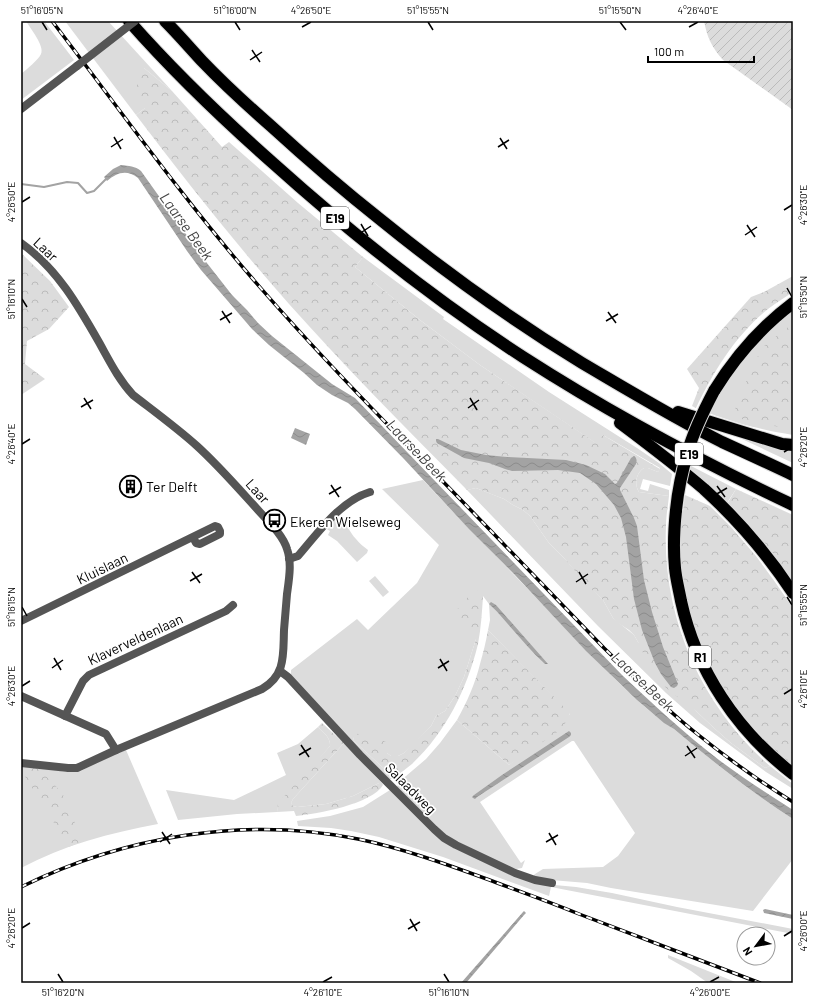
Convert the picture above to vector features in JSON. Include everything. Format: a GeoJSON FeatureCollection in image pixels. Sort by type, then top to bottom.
{"type":"FeatureCollection","features":[{"type":"Feature","properties":{"kind":"highway","name":"E19"},"geometry":{"type":"LineString","coordinates":[[129,21],[187,83],[236,130],[314,200],[395,266],[462,315],[522,357],[587,397],[680,449],[793,505]]}},
{"type":"Feature","properties":{"kind":"highway","name":"E19"},"geometry":{"type":"LineString","coordinates":[[165,21],[203,62],[250,108],[288,142],[353,198],[415,247],[491,303],[582,363],[652,404],[721,441],[793,475]]}},
{"type":"Feature","properties":{"kind":"highway","name":"R1"},"geometry":{"type":"LineString","coordinates":[[793,303],[772,320],[745,347],[724,374],[699,420],[688,451],[678,490],[674,538],[675,570],[684,615],[688,630],[704,667],[721,698],[745,729],[768,753],[793,774]]}},
{"type":"Feature","properties":{"kind":"highway","name":"E19"},"geometry":{"type":"LineString","coordinates":[[587,397],[675,466],[721,506],[753,540],[793,594]]}},
{"type":"Feature","properties":{"kind":"highway","name":"E19"},"geometry":{"type":"LineString","coordinates":[[652,404],[782,444],[793,445]]}},
{"type":"Feature","properties":{"kind":"street"},"geometry":{"type":"LineString","coordinates":[[21,109],[135,21]]}},
{"type":"Feature","properties":{"kind":"street","name":"Laar"},"geometry":{"type":"LineString","coordinates":[[21,243],[39,257],[66,288],[125,386],[196,445],[228,476],[283,540],[287,548],[290,566],[280,671]]}},
{"type":"Feature","properties":{"kind":"street"},"geometry":{"type":"LineString","coordinates":[[289,559],[298,556],[337,512],[349,502],[370,492]]}},
{"type":"Feature","properties":{"kind":"street","name":"Kluislaan"},"geometry":{"type":"LineString","coordinates":[[21,621],[193,537]]}},
{"type":"Feature","properties":{"kind":"street","name":"Klaverveldenlaan"},"geometry":{"type":"LineString","coordinates":[[65,716],[83,681],[89,675],[226,611],[233,605]]}},
{"type":"Feature","properties":{"kind":"street"},"geometry":{"type":"LineString","coordinates":[[21,763],[77,768],[116,750],[262,689],[274,681],[280,671]]}},
{"type":"Feature","properties":{"kind":"street","name":"Salaadweg"},"geometry":{"type":"LineString","coordinates":[[280,671],[288,677],[360,756],[444,838],[515,873],[535,880],[552,883]]}},
{"type":"Feature","properties":{"kind":"street"},"geometry":{"type":"LineString","coordinates":[[21,696],[106,734],[116,750]]}},
{"type":"Feature","properties":{"kind":"green space"},"geometry":{"type":"Polygon","coordinates":[[[26,21],[44,21],[74,60],[21,100],[21,74],[38,59],[42,51],[34,32],[26,21]]]}},
{"type":"Feature","properties":{"kind":"green space"},"geometry":{"type":"Polygon","coordinates":[[[65,21],[108,21],[172,91],[144,68],[145,108],[136,115],[65,21]]]}},
{"type":"Feature","properties":{"kind":"green space"},"geometry":{"type":"Polygon","coordinates":[[[704,21],[793,21],[793,110],[723,60],[710,42],[704,21]]]}},
{"type":"Feature","properties":{"kind":"green space"},"geometry":{"type":"Polygon","coordinates":[[[144,68],[172,91],[222,147],[229,142],[298,203],[363,257],[355,267],[420,320],[480,365],[596,443],[603,435],[660,469],[658,472],[644,468],[639,473],[636,482],[639,492],[669,496],[666,522],[666,560],[671,593],[679,626],[691,658],[706,688],[724,716],[746,742],[770,766],[765,768],[731,743],[696,711],[666,688],[649,666],[634,635],[613,618],[603,600],[586,584],[549,543],[530,516],[504,499],[476,488],[467,490],[399,421],[289,304],[249,258],[136,115],[145,108],[136,92],[139,73],[144,68]]]}},
{"type":"Feature","properties":{"kind":"green space"},"geometry":{"type":"Polygon","coordinates":[[[21,253],[50,281],[69,307],[49,329],[27,341],[25,364],[45,379],[21,395],[21,253]]]}},
{"type":"Feature","properties":{"kind":"green space"},"geometry":{"type":"Polygon","coordinates":[[[363,257],[444,317],[443,319],[549,392],[659,463],[672,474],[670,486],[643,479],[640,489],[648,491],[650,484],[669,490],[669,496],[639,492],[637,489],[636,482],[641,470],[648,468],[658,472],[660,468],[603,435],[597,444],[480,365],[420,320],[355,267],[363,257]]]}},
{"type":"Feature","properties":{"kind":"green space"},"geometry":{"type":"Polygon","coordinates":[[[793,276],[793,292],[780,300],[756,319],[735,342],[710,381],[696,408],[692,406],[699,388],[687,369],[751,297],[764,292],[793,276]]]}},
{"type":"Feature","properties":{"kind":"green space"},"geometry":{"type":"Polygon","coordinates":[[[793,311],[793,435],[751,426],[709,413],[733,369],[763,335],[793,311]]]}},
{"type":"Feature","properties":{"kind":"green space"},"geometry":{"type":"Polygon","coordinates":[[[793,323],[793,428],[770,425],[734,417],[737,398],[764,346],[793,323]]]}},
{"type":"Feature","properties":{"kind":"green space"},"geometry":{"type":"Polygon","coordinates":[[[742,439],[793,450],[793,463],[742,439]]]}},
{"type":"Feature","properties":{"kind":"green space"},"geometry":{"type":"Polygon","coordinates":[[[691,466],[736,489],[727,503],[690,471],[691,466]]]}},
{"type":"Feature","properties":{"kind":"green space"},"geometry":{"type":"Polygon","coordinates":[[[423,480],[581,645],[636,699],[732,776],[793,819],[793,859],[753,911],[587,883],[534,877],[535,874],[543,869],[603,867],[618,856],[635,833],[574,741],[480,802],[521,863],[525,860],[522,868],[510,868],[443,834],[397,787],[399,782],[426,759],[457,720],[509,765],[570,714],[488,630],[490,620],[489,604],[483,596],[476,639],[464,677],[455,696],[445,711],[436,716],[431,726],[412,746],[398,756],[391,756],[387,753],[387,747],[353,737],[354,741],[395,777],[392,779],[389,779],[351,742],[291,675],[291,670],[357,619],[368,630],[417,583],[439,545],[382,489],[423,480]]]}},
{"type":"Feature","properties":{"kind":"green space"},"geometry":{"type":"Polygon","coordinates":[[[476,488],[504,499],[530,516],[549,543],[603,600],[613,618],[634,635],[638,642],[696,711],[731,743],[765,768],[770,766],[793,784],[793,789],[766,772],[700,723],[666,693],[598,626],[467,490],[476,488]]]}},
{"type":"Feature","properties":{"kind":"green space"},"geometry":{"type":"Polygon","coordinates":[[[736,489],[793,515],[793,583],[762,542],[727,504],[736,489]]]}},
{"type":"Feature","properties":{"kind":"green space"},"geometry":{"type":"Polygon","coordinates":[[[685,495],[710,506],[731,527],[756,556],[793,608],[793,766],[770,746],[750,725],[732,701],[716,676],[692,622],[680,563],[681,511],[683,511],[685,495]]]}},
{"type":"Feature","properties":{"kind":"green space"},"geometry":{"type":"Polygon","coordinates":[[[336,517],[345,523],[357,540],[368,550],[367,553],[357,562],[337,541],[328,535],[330,531],[325,528],[336,517]]]}},
{"type":"Feature","properties":{"kind":"green space"},"geometry":{"type":"Polygon","coordinates":[[[375,576],[389,592],[383,597],[369,581],[375,576]]]}},
{"type":"Feature","properties":{"kind":"green space"},"geometry":{"type":"Polygon","coordinates":[[[475,589],[483,596],[482,614],[478,644],[468,677],[454,709],[435,738],[412,764],[395,777],[354,741],[353,737],[359,733],[369,734],[386,742],[387,753],[391,756],[398,756],[404,753],[431,726],[436,716],[445,711],[455,696],[464,677],[476,639],[453,614],[475,589]]]}},
{"type":"Feature","properties":{"kind":"green space"},"geometry":{"type":"Polygon","coordinates":[[[488,630],[570,713],[563,728],[509,765],[457,720],[476,679],[488,630]]]}},
{"type":"Feature","properties":{"kind":"green space"},"geometry":{"type":"Polygon","coordinates":[[[322,723],[344,743],[293,799],[291,803],[293,806],[297,807],[326,804],[353,796],[379,783],[382,783],[383,785],[377,792],[368,798],[343,807],[296,816],[294,811],[277,812],[278,803],[330,746],[328,738],[318,727],[322,723]]]}},
{"type":"Feature","properties":{"kind":"green space"},"geometry":{"type":"Polygon","coordinates":[[[318,727],[328,738],[330,746],[278,807],[277,812],[237,814],[178,820],[166,790],[234,800],[286,775],[277,753],[298,744],[318,727]]]}},
{"type":"Feature","properties":{"kind":"green space"},"geometry":{"type":"Polygon","coordinates":[[[344,743],[382,783],[379,783],[353,796],[326,804],[297,807],[293,806],[291,803],[293,799],[344,743]]]}},
{"type":"Feature","properties":{"kind":"green space"},"geometry":{"type":"Polygon","coordinates":[[[126,750],[158,824],[122,831],[71,846],[21,868],[21,766],[35,766],[65,772],[81,771],[97,762],[126,750]]]}},
{"type":"Feature","properties":{"kind":"green space"},"geometry":{"type":"Polygon","coordinates":[[[21,766],[35,766],[62,793],[68,803],[80,842],[69,847],[21,770],[21,766]]]}},
{"type":"Feature","properties":{"kind":"green space"},"geometry":{"type":"Polygon","coordinates":[[[390,790],[435,834],[544,884],[576,887],[612,893],[793,929],[793,934],[776,931],[776,926],[752,926],[551,887],[549,896],[443,857],[379,837],[331,828],[298,826],[297,821],[330,816],[363,807],[390,790]]]}},
{"type":"Feature","properties":{"kind":"green space"},"geometry":{"type":"Polygon","coordinates":[[[668,955],[738,983],[708,983],[668,958],[668,955]]]}},
{"type":"Feature","properties":{"kind":"water"},"geometry":{"type":"Polygon","coordinates":[[[121,165],[134,167],[141,171],[203,258],[232,295],[258,323],[332,384],[355,398],[622,675],[706,750],[737,773],[793,810],[793,819],[732,776],[637,700],[586,651],[355,409],[348,403],[317,385],[252,329],[201,270],[138,178],[134,175],[122,173],[107,181],[104,177],[113,169],[121,165]]]}},
{"type":"Feature","properties":{"kind":"water"},"geometry":{"type":"Polygon","coordinates":[[[295,428],[310,434],[306,445],[291,438],[295,428]]]}},
{"type":"Feature","properties":{"kind":"water"},"geometry":{"type":"Polygon","coordinates":[[[436,439],[461,450],[486,455],[566,460],[586,465],[605,474],[615,484],[631,458],[634,456],[635,457],[636,464],[620,490],[637,526],[644,580],[652,612],[663,647],[678,684],[677,686],[674,688],[671,687],[655,663],[642,630],[634,599],[626,537],[621,518],[614,505],[596,484],[580,473],[558,470],[512,471],[489,463],[464,458],[437,443],[436,439]]]}},
{"type":"Feature","properties":{"kind":"water"},"geometry":{"type":"Polygon","coordinates":[[[491,602],[496,605],[548,664],[545,664],[489,604],[491,602]]]}},
{"type":"Feature","properties":{"kind":"water"},"geometry":{"type":"Polygon","coordinates":[[[569,731],[571,735],[569,737],[475,799],[472,797],[502,775],[569,731]]]}},
{"type":"Feature","properties":{"kind":"water"},"geometry":{"type":"Polygon","coordinates":[[[765,909],[793,915],[793,919],[764,913],[763,910],[765,909]]]}},
{"type":"Feature","properties":{"kind":"water"},"geometry":{"type":"Polygon","coordinates":[[[524,911],[526,913],[466,983],[461,983],[523,912],[524,911]]]}},
{"type":"Feature","properties":{"kind":"waterway","name":"Laarse Beek"},"geometry":{"type":"LineString","coordinates":[[21,184],[44,187],[67,182],[78,183],[87,193],[94,191],[107,178]]}},
{"type":"Feature","properties":{"kind":"railway"},"geometry":{"type":"LineString","coordinates":[[52,21],[175,183],[226,247],[281,311],[340,375],[604,648],[649,692],[672,713],[719,751],[756,778],[793,802]]}},
{"type":"Feature","properties":{"kind":"railway"},"geometry":{"type":"LineString","coordinates":[[21,887],[61,869],[143,843],[186,835],[229,831],[272,830],[315,832],[358,839],[406,851],[437,861],[760,983]]}},
{"type":"Feature","properties":{"kind":"place","name":"Ter Delft"},"geometry":{"type":"Point","coordinates":[130,486]}},
{"type":"Feature","properties":{"kind":"place","name":"Ekeren Wielseweg"},"geometry":{"type":"Point","coordinates":[275,521]}}]}
